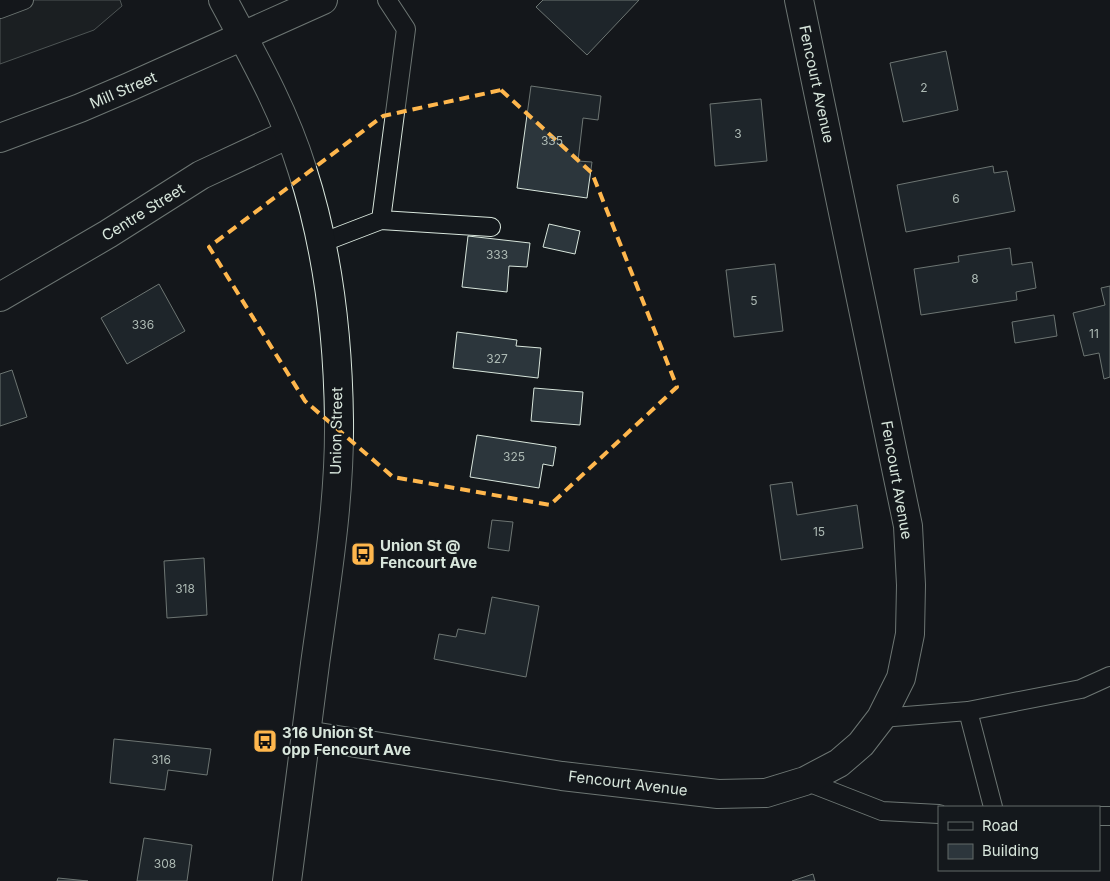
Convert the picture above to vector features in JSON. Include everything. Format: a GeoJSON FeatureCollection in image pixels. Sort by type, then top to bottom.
{"type":"FeatureCollection","features":[{"type":"Feature","properties":{"kind":"street","name":"Union Street"},"geometry":{"type":"LineString","coordinates":[[223,0],[243,37],[289,134],[302,167],[321,243],[335,334],[339,421],[335,504],[326,587],[287,881]]}},
{"type":"Feature","properties":{"kind":"street"},"geometry":{"type":"LineString","coordinates":[[243,37],[322,0]]}},
{"type":"Feature","properties":{"kind":"street","name":"Fencourt Avenue"},"geometry":{"type":"LineString","coordinates":[[306,735],[562,776],[718,794],[766,794],[805,781],[838,763],[861,744],[881,718],[901,678],[910,634],[911,585],[908,526],[799,0]]}},
{"type":"Feature","properties":{"kind":"street","name":"Mill Street"},"geometry":{"type":"LineString","coordinates":[[0,138],[80,108],[243,37]]}},
{"type":"Feature","properties":{"kind":"street","name":"Centre Street"},"geometry":{"type":"LineString","coordinates":[[0,296],[108,234],[201,175],[289,134]]}},
{"type":"Feature","properties":{"kind":"lane"},"geometry":{"type":"LineString","coordinates":[[0,9],[24,0]]}},
{"type":"Feature","properties":{"kind":"lane"},"geometry":{"type":"LineString","coordinates":[[381,220],[406,29],[387,0]]}},
{"type":"Feature","properties":{"kind":"lane"},"geometry":{"type":"LineString","coordinates":[[321,243],[381,220],[491,227]]}},
{"type":"Feature","properties":{"kind":"lane"},"geometry":{"type":"LineString","coordinates":[[881,718],[968,711],[1081,689],[1110,676]]}},
{"type":"Feature","properties":{"kind":"lane"},"geometry":{"type":"LineString","coordinates":[[968,711],[993,806]]}},
{"type":"Feature","properties":{"kind":"lane"},"geometry":{"type":"LineString","coordinates":[[805,781],[882,811],[938,814]]}},
{"type":"Feature","properties":{"kind":"highlighted area"},"geometry":{"type":"Polygon","coordinates":[[[501,90],[592,173],[677,387],[550,505],[393,477],[305,401],[209,247],[383,116],[501,90]]]}},
{"type":"Feature","properties":{"kind":"shaded area"},"geometry":{"type":"Polygon","coordinates":[[[0,0],[120,0],[122,6],[94,30],[0,64],[0,0]]]}},
{"type":"Feature","properties":{"kind":"building"},"geometry":{"type":"Polygon","coordinates":[[[543,0],[639,0],[587,55],[536,7],[543,0]]]}},
{"type":"Feature","properties":{"kind":"building"},"geometry":{"type":"Polygon","coordinates":[[[946,51],[958,110],[903,122],[890,63],[946,51]]]}},
{"type":"Feature","properties":{"kind":"building"},"geometry":{"type":"Polygon","coordinates":[[[531,86],[601,96],[598,120],[583,118],[578,161],[592,162],[587,198],[517,188],[531,86]]]}},
{"type":"Feature","properties":{"kind":"building"},"geometry":{"type":"Polygon","coordinates":[[[761,99],[767,161],[715,166],[710,104],[761,99]]]}},
{"type":"Feature","properties":{"kind":"building"},"geometry":{"type":"Polygon","coordinates":[[[993,166],[994,173],[1007,171],[1015,211],[906,232],[897,185],[993,166]]]}},
{"type":"Feature","properties":{"kind":"building"},"geometry":{"type":"Polygon","coordinates":[[[549,224],[580,231],[575,254],[543,247],[549,224]]]}},
{"type":"Feature","properties":{"kind":"building"},"geometry":{"type":"Polygon","coordinates":[[[468,236],[530,243],[527,267],[509,266],[507,292],[462,287],[468,236]]]}},
{"type":"Feature","properties":{"kind":"building"},"geometry":{"type":"Polygon","coordinates":[[[1010,248],[1012,265],[1032,262],[1036,288],[1016,292],[1017,300],[921,315],[914,269],[959,262],[958,256],[1010,248]]]}},
{"type":"Feature","properties":{"kind":"building"},"geometry":{"type":"Polygon","coordinates":[[[775,264],[783,331],[734,337],[726,270],[775,264]]]}},
{"type":"Feature","properties":{"kind":"building"},"geometry":{"type":"Polygon","coordinates":[[[159,284],[185,331],[127,364],[101,318],[159,284]]]}},
{"type":"Feature","properties":{"kind":"building"},"geometry":{"type":"Polygon","coordinates":[[[1110,286],[1110,377],[1104,379],[1099,353],[1084,356],[1073,313],[1105,305],[1101,288],[1110,286]]]}},
{"type":"Feature","properties":{"kind":"building"},"geometry":{"type":"Polygon","coordinates":[[[1054,315],[1057,336],[1015,343],[1012,322],[1054,315]]]}},
{"type":"Feature","properties":{"kind":"building"},"geometry":{"type":"Polygon","coordinates":[[[457,332],[517,340],[516,346],[541,348],[538,378],[453,368],[457,332]]]}},
{"type":"Feature","properties":{"kind":"building"},"geometry":{"type":"Polygon","coordinates":[[[12,370],[27,417],[0,426],[0,374],[12,370]]]}},
{"type":"Feature","properties":{"kind":"building"},"geometry":{"type":"Polygon","coordinates":[[[534,388],[583,392],[580,425],[531,421],[534,388]]]}},
{"type":"Feature","properties":{"kind":"building"},"geometry":{"type":"Polygon","coordinates":[[[477,435],[556,447],[553,466],[543,464],[539,488],[470,477],[477,435]]]}},
{"type":"Feature","properties":{"kind":"building"},"geometry":{"type":"Polygon","coordinates":[[[792,482],[797,515],[857,505],[863,548],[781,560],[770,485],[792,482]]]}},
{"type":"Feature","properties":{"kind":"building"},"geometry":{"type":"Polygon","coordinates":[[[492,520],[513,522],[509,551],[488,548],[492,520]]]}},
{"type":"Feature","properties":{"kind":"building"},"geometry":{"type":"Polygon","coordinates":[[[204,558],[207,615],[167,618],[164,561],[204,558]]]}},
{"type":"Feature","properties":{"kind":"building"},"geometry":{"type":"Polygon","coordinates":[[[492,597],[539,606],[526,677],[434,659],[439,634],[456,637],[458,629],[485,634],[492,597]]]}},
{"type":"Feature","properties":{"kind":"building"},"geometry":{"type":"Polygon","coordinates":[[[114,739],[211,749],[207,775],[168,770],[165,790],[110,783],[114,739]]]}},
{"type":"Feature","properties":{"kind":"building"},"geometry":{"type":"Polygon","coordinates":[[[144,838],[192,845],[187,881],[137,881],[144,838]]]}},
{"type":"Feature","properties":{"kind":"building"},"geometry":{"type":"Polygon","coordinates":[[[813,874],[815,881],[792,881],[813,874]]]}},
{"type":"Feature","properties":{"kind":"building"},"geometry":{"type":"Polygon","coordinates":[[[58,878],[88,881],[57,881],[58,878]]]}},
{"type":"Feature","properties":{"kind":"place","name":"Union St @ Fencourt Ave"},"geometry":{"type":"Point","coordinates":[363,554]}},
{"type":"Feature","properties":{"kind":"place","name":"316 Union St opp Fencourt Ave"},"geometry":{"type":"Point","coordinates":[265,741]}}]}
